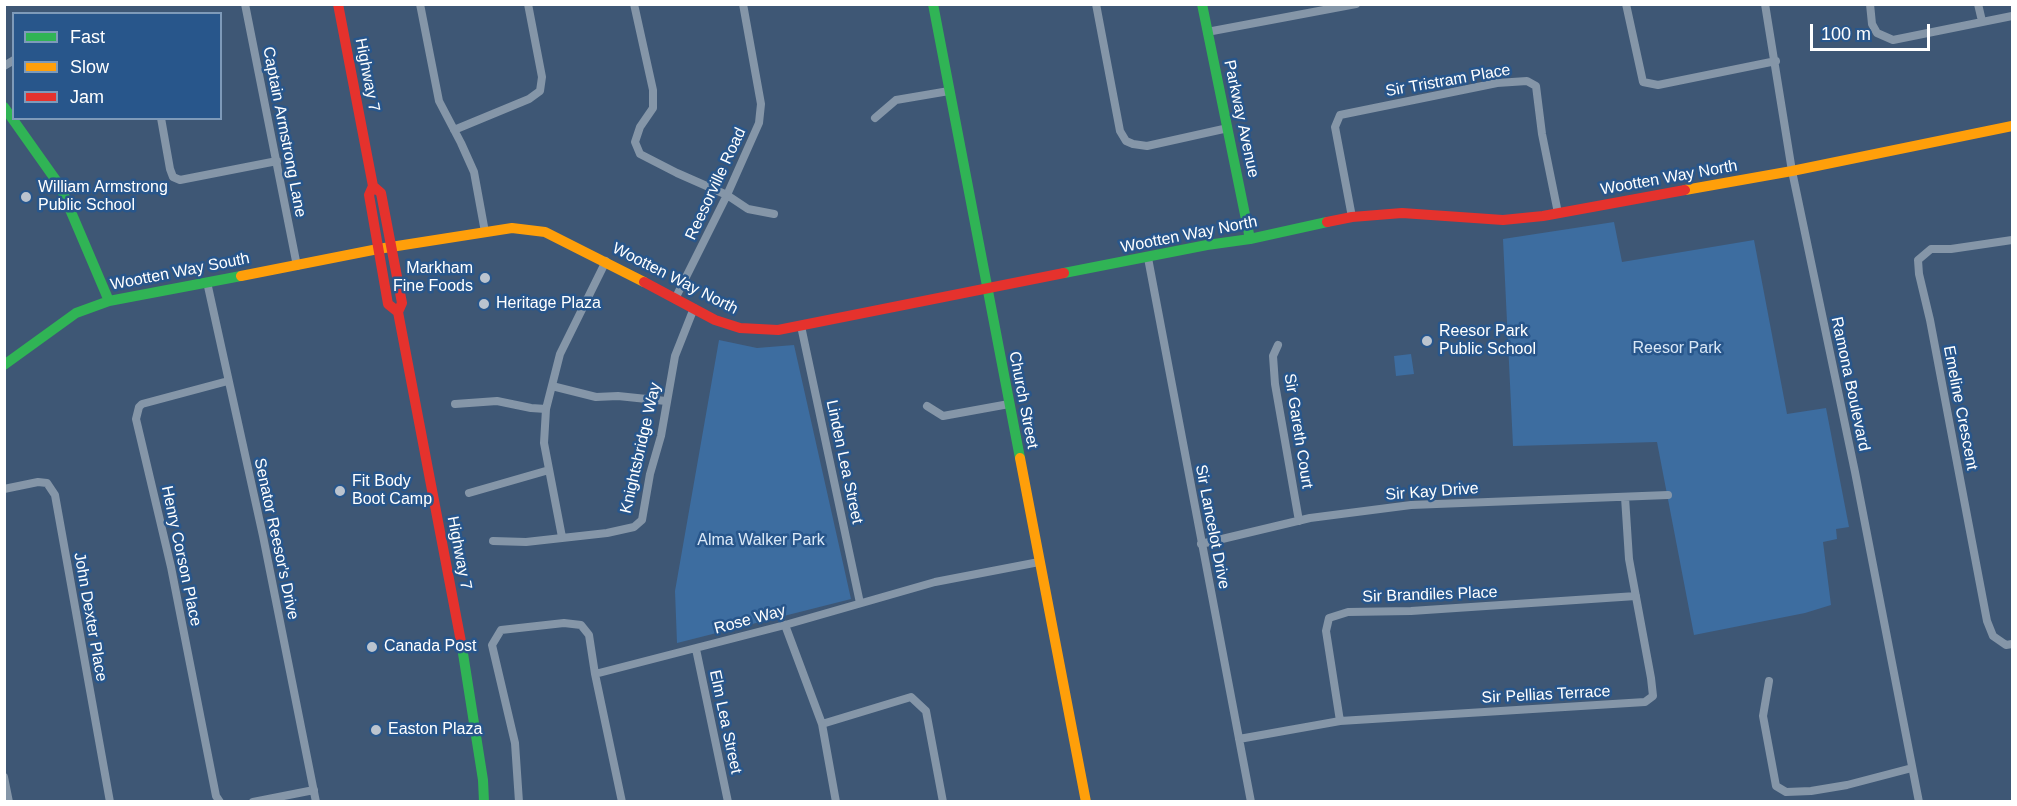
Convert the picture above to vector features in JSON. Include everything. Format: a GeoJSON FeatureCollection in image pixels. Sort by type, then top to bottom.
{"type":"FeatureCollection","features":[{"type":"Feature","properties":{"kind":"street","name":"Captain Armstrong Lane"},"geometry":{"type":"LineString","coordinates":[[245,4],[297,266]]}},
{"type":"Feature","properties":{"kind":"street","name":"Highway 7"},"geometry":{"type":"LineString","coordinates":[[338,4],[372,186],[369,195],[388,304],[398,312]]}},
{"type":"Feature","properties":{"kind":"street"},"geometry":{"type":"LineString","coordinates":[[420,4],[439,101],[474,172],[485,232]]}},
{"type":"Feature","properties":{"kind":"street"},"geometry":{"type":"LineString","coordinates":[[454,130],[529,99],[540,91],[542,77],[528,4]]}},
{"type":"Feature","properties":{"kind":"street"},"geometry":{"type":"LineString","coordinates":[[634,4],[653,90],[653,108],[640,128],[635,142],[640,154],[676,173],[727,195],[748,209],[774,214]]}},
{"type":"Feature","properties":{"kind":"street","name":"Reesorville Road"},"geometry":{"type":"LineString","coordinates":[[675,299],[727,195],[759,123],[761,104],[743,4]]}},
{"type":"Feature","properties":{"kind":"street","name":"Church Street"},"geometry":{"type":"LineString","coordinates":[[933,4],[1086,801]]}},
{"type":"Feature","properties":{"kind":"street"},"geometry":{"type":"LineString","coordinates":[[1096,4],[1120,130],[1126,141],[1147,146],[1228,128]]}},
{"type":"Feature","properties":{"kind":"street","name":"Parkway Avenue"},"geometry":{"type":"LineString","coordinates":[[1202,4],[1250,239]]}},
{"type":"Feature","properties":{"kind":"street"},"geometry":{"type":"LineString","coordinates":[[1207,32],[1314,8],[1356,4]]}},
{"type":"Feature","properties":{"kind":"street"},"geometry":{"type":"LineString","coordinates":[[1626,4],[1643,82],[1658,85],[1776,61]]}},
{"type":"Feature","properties":{"kind":"street","name":"Ramona Boulevard"},"geometry":{"type":"LineString","coordinates":[[1765,4],[1792,171],[1855,472],[1912,768]]}},
{"type":"Feature","properties":{"kind":"street"},"geometry":{"type":"LineString","coordinates":[[1870,4],[1872,24],[1877,33],[1893,40],[2013,16]]}},
{"type":"Feature","properties":{"kind":"street"},"geometry":{"type":"LineString","coordinates":[[1978,4],[1982,21]]}},
{"type":"Feature","properties":{"kind":"street","name":"Sir Tristram Place"},"geometry":{"type":"LineString","coordinates":[[1352,217],[1335,127],[1340,115],[1497,83],[1527,81],[1536,86],[1542,134],[1558,213]]}},
{"type":"Feature","properties":{"kind":"street"},"geometry":{"type":"LineString","coordinates":[[875,118],[896,100],[949,91]]}},
{"type":"Feature","properties":{"kind":"street"},"geometry":{"type":"LineString","coordinates":[[13,120],[60,186],[109,301]]}},
{"type":"Feature","properties":{"kind":"street"},"geometry":{"type":"LineString","coordinates":[[161,120],[170,169],[173,177],[180,180],[277,161]]}},
{"type":"Feature","properties":{"kind":"street","name":"Wootten Way North"},"geometry":{"type":"LineString","coordinates":[[378,249],[512,228],[544,232],[606,261],[716,320],[740,328],[778,330],[1208,245],[1250,239],[1352,217],[1402,213],[1503,220],[1558,213],[1792,171],[2013,126]]}},
{"type":"Feature","properties":{"kind":"street","name":"Highway 7"},"geometry":{"type":"LineString","coordinates":[[372,186],[381,193],[402,303],[398,312],[466,667],[483,780],[484,801]]}},
{"type":"Feature","properties":{"kind":"street","name":"Emeline Crescent"},"geometry":{"type":"LineString","coordinates":[[2013,240],[1951,249],[1931,249],[1918,260],[1987,621],[1993,636],[2006,645],[2013,644]]}},
{"type":"Feature","properties":{"kind":"street","name":"Wootten Way South"},"geometry":{"type":"LineString","coordinates":[[4,365],[76,313],[109,301],[378,249]]}},
{"type":"Feature","properties":{"kind":"street","name":"Sir Lancelot Drive"},"geometry":{"type":"LineString","coordinates":[[1148,258],[1251,801]]}},
{"type":"Feature","properties":{"kind":"street"},"geometry":{"type":"LineString","coordinates":[[562,537],[544,443],[546,409],[560,354],[606,261]]}},
{"type":"Feature","properties":{"kind":"street","name":"Senator Reesor's Drive"},"geometry":{"type":"LineString","coordinates":[[207,282],[263,536],[316,801]]}},
{"type":"Feature","properties":{"kind":"street","name":"Knightsbridge Way"},"geometry":{"type":"LineString","coordinates":[[493,541],[526,542],[607,533],[634,527],[642,520],[650,474],[661,436],[675,356],[693,308]]}},
{"type":"Feature","properties":{"kind":"street","name":"Linden Lea Street"},"geometry":{"type":"LineString","coordinates":[[801,326],[860,603]]}},
{"type":"Feature","properties":{"kind":"street","name":"Sir Gareth Court"},"geometry":{"type":"LineString","coordinates":[[1278,345],[1273,357],[1275,384],[1299,521]]}},
{"type":"Feature","properties":{"kind":"street","name":"Henry Corson Place"},"geometry":{"type":"LineString","coordinates":[[220,801],[216,796],[171,567],[136,419],[142,404],[228,381]]}},
{"type":"Feature","properties":{"kind":"street"},"geometry":{"type":"LineString","coordinates":[[552,386],[596,397],[618,396],[666,401]]}},
{"type":"Feature","properties":{"kind":"street"},"geometry":{"type":"LineString","coordinates":[[455,404],[497,400],[546,409]]}},
{"type":"Feature","properties":{"kind":"street"},"geometry":{"type":"LineString","coordinates":[[927,406],[943,416],[1009,404]]}},
{"type":"Feature","properties":{"kind":"street"},"geometry":{"type":"LineString","coordinates":[[469,493],[549,470]]}},
{"type":"Feature","properties":{"kind":"street","name":"John Dexter Place"},"geometry":{"type":"LineString","coordinates":[[4,489],[38,482],[47,483],[55,495],[110,801]]}},
{"type":"Feature","properties":{"kind":"street","name":"Sir Kay Drive"},"geometry":{"type":"LineString","coordinates":[[1201,544],[1310,518],[1411,505],[1668,495]]}},
{"type":"Feature","properties":{"kind":"street","name":"Sir Pellias Terrace"},"geometry":{"type":"LineString","coordinates":[[1239,738],[1340,721],[1645,702],[1653,696],[1629,559],[1625,497]]}},
{"type":"Feature","properties":{"kind":"street","name":"Rose Way"},"geometry":{"type":"LineString","coordinates":[[595,674],[785,625],[935,582],[1039,562]]}},
{"type":"Feature","properties":{"kind":"street","name":"Sir Brandiles Place"},"geometry":{"type":"LineString","coordinates":[[1340,721],[1326,631],[1329,618],[1348,612],[1411,611],[1636,596]]}},
{"type":"Feature","properties":{"kind":"street"},"geometry":{"type":"LineString","coordinates":[[519,801],[515,743],[492,645],[501,630],[564,622],[581,625],[589,635],[622,801]]}},
{"type":"Feature","properties":{"kind":"street"},"geometry":{"type":"LineString","coordinates":[[785,625],[822,724],[836,801]]}},
{"type":"Feature","properties":{"kind":"street","name":"Elm Lea Street"},"geometry":{"type":"LineString","coordinates":[[696,649],[728,801]]}},
{"type":"Feature","properties":{"kind":"street"},"geometry":{"type":"LineString","coordinates":[[1769,681],[1763,716],[1776,786],[1786,792],[1811,791],[1846,785],[1912,768],[1919,801]]}},
{"type":"Feature","properties":{"kind":"street"},"geometry":{"type":"LineString","coordinates":[[822,724],[911,697],[926,711],[943,801]]}},
{"type":"Feature","properties":{"kind":"street"},"geometry":{"type":"LineString","coordinates":[[4,777],[9,801]]}},
{"type":"Feature","properties":{"kind":"street"},"geometry":{"type":"LineString","coordinates":[[253,801],[314,790]]}},
{"type":"Feature","properties":{"kind":"green space","name":"Reesor Park"},"geometry":{"type":"Polygon","coordinates":[[[1614,222],[1622,262],[1754,240],[1787,414],[1826,408],[1849,527],[1836,529],[1837,539],[1823,542],[1831,605],[1805,613],[1694,635],[1657,442],[1513,446],[1503,239],[1614,222]]]}},
{"type":"Feature","properties":{"kind":"green space","name":"Alma Walker Park"},"geometry":{"type":"Polygon","coordinates":[[[719,340],[757,348],[794,345],[851,599],[677,643],[675,591],[719,340]]]}},
{"type":"Feature","properties":{"kind":"green space"},"geometry":{"type":"Polygon","coordinates":[[[1411,354],[1414,374],[1396,376],[1394,356],[1411,354]]]}},
{"type":"Feature","properties":{"kind":"traffic: fast"},"geometry":{"type":"LineString","coordinates":[[933,4],[1020,458]]}},
{"type":"Feature","properties":{"kind":"traffic: fast"},"geometry":{"type":"LineString","coordinates":[[1202,4],[1250,239]]}},
{"type":"Feature","properties":{"kind":"traffic: fast"},"geometry":{"type":"LineString","coordinates":[[4,107],[12,118]]}},
{"type":"Feature","properties":{"kind":"traffic: fast"},"geometry":{"type":"LineString","coordinates":[[13,120],[60,186],[109,301]]}},
{"type":"Feature","properties":{"kind":"traffic: fast"},"geometry":{"type":"LineString","coordinates":[[1064,273],[1207,245],[1250,239],[1327,222]]}},
{"type":"Feature","properties":{"kind":"traffic: fast"},"geometry":{"type":"LineString","coordinates":[[4,365],[76,313],[109,301],[241,276]]}},
{"type":"Feature","properties":{"kind":"traffic: fast"},"geometry":{"type":"LineString","coordinates":[[462,647],[483,780],[484,802]]}},
{"type":"Feature","properties":{"kind":"traffic: slow"},"geometry":{"type":"LineString","coordinates":[[1685,190],[1792,171],[2012,126]]}},
{"type":"Feature","properties":{"kind":"traffic: slow"},"geometry":{"type":"LineString","coordinates":[[241,276],[378,249],[512,228],[545,232],[644,282]]}},
{"type":"Feature","properties":{"kind":"traffic: slow"},"geometry":{"type":"LineString","coordinates":[[1020,458],[1086,802]]}},
{"type":"Feature","properties":{"kind":"traffic: jam"},"geometry":{"type":"LineString","coordinates":[[338,4],[373,186],[369,195],[388,304],[398,312]]}},
{"type":"Feature","properties":{"kind":"traffic: jam"},"geometry":{"type":"LineString","coordinates":[[373,186],[381,193],[402,303],[398,312],[462,647]]}},
{"type":"Feature","properties":{"kind":"traffic: jam"},"geometry":{"type":"LineString","coordinates":[[1327,222],[1352,217],[1402,213],[1503,220],[1543,216],[1685,190]]}},
{"type":"Feature","properties":{"kind":"traffic: jam"},"geometry":{"type":"LineString","coordinates":[[644,282],[715,320],[740,328],[778,330],[1064,273]]}},
{"type":"Feature","properties":{"kind":"place","name":"William Armstrong Public School"},"geometry":{"type":"Point","coordinates":[26,197]}},
{"type":"Feature","properties":{"kind":"place","name":"Markham Fine Foods"},"geometry":{"type":"Point","coordinates":[485,278]}},
{"type":"Feature","properties":{"kind":"place","name":"Heritage Plaza"},"geometry":{"type":"Point","coordinates":[484,304]}},
{"type":"Feature","properties":{"kind":"place","name":"Reesor Park Public School"},"geometry":{"type":"Point","coordinates":[1427,341]}},
{"type":"Feature","properties":{"kind":"place","name":"Fit Body Boot Camp"},"geometry":{"type":"Point","coordinates":[340,491]}},
{"type":"Feature","properties":{"kind":"place","name":"Canada Post"},"geometry":{"type":"Point","coordinates":[372,647]}},
{"type":"Feature","properties":{"kind":"place","name":"Easton Plaza"},"geometry":{"type":"Point","coordinates":[376,730]}}]}
